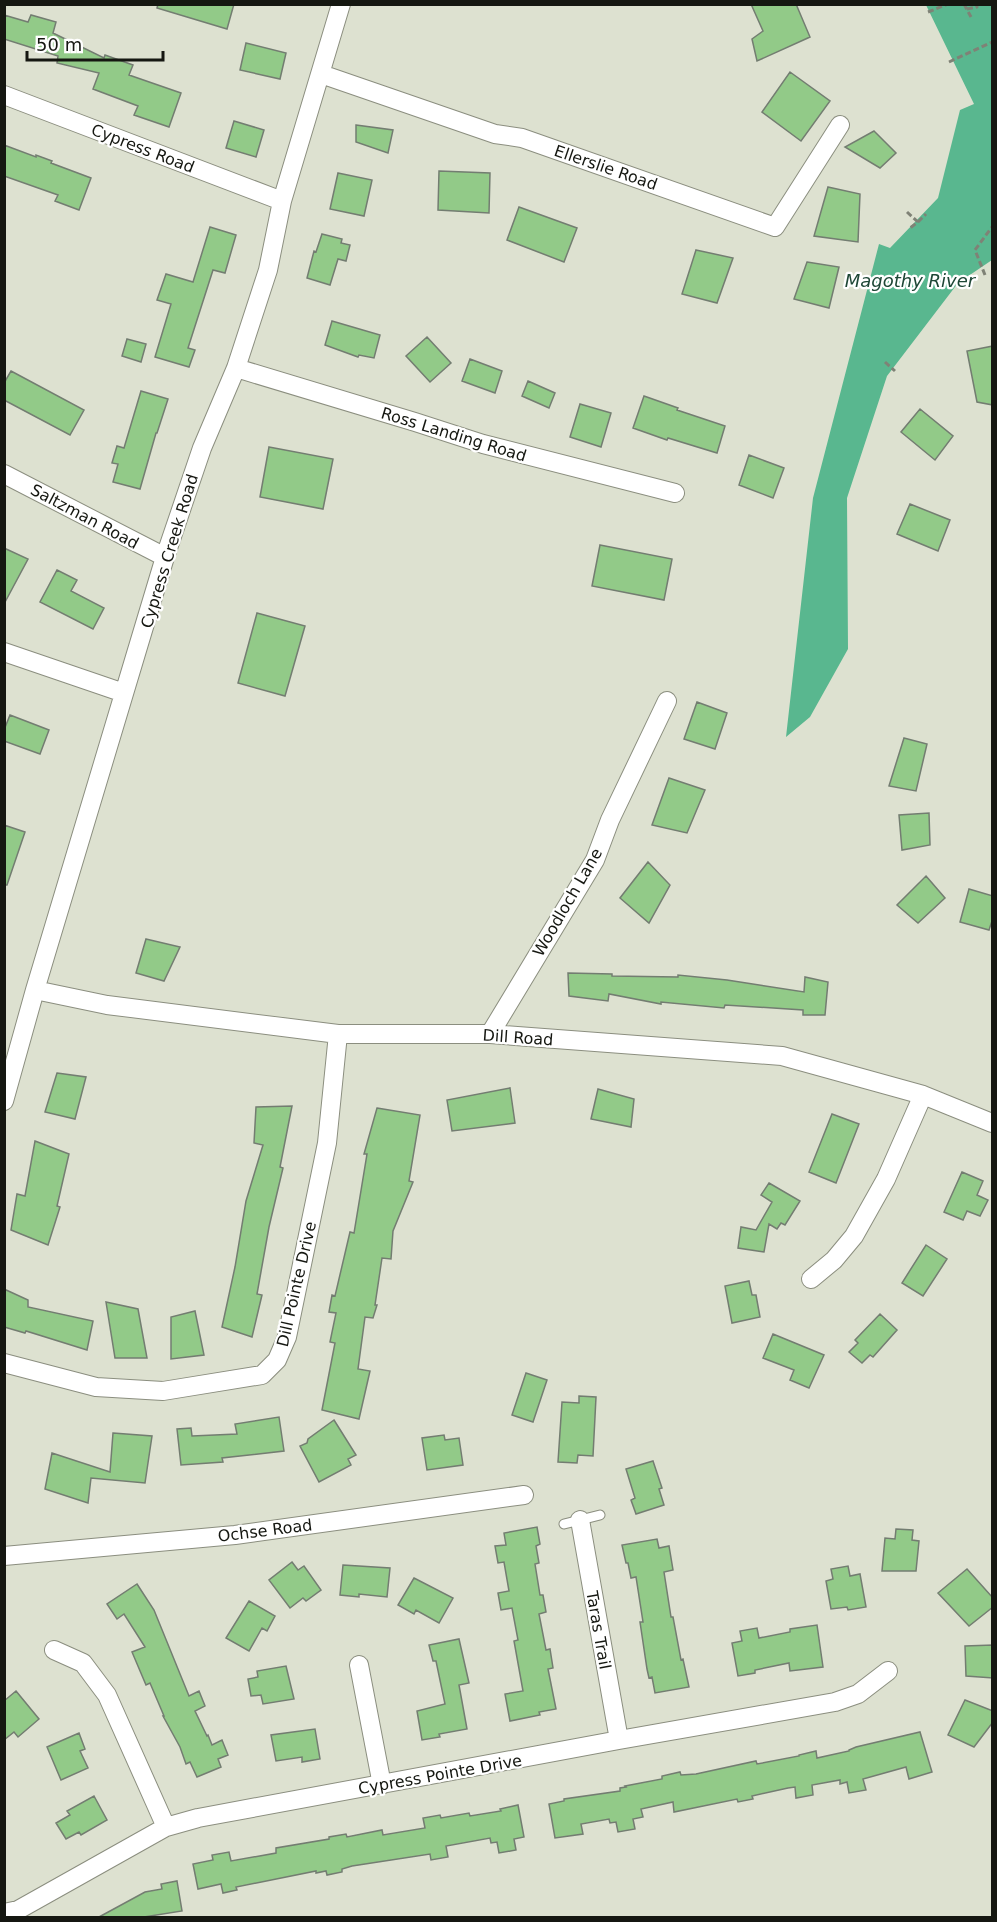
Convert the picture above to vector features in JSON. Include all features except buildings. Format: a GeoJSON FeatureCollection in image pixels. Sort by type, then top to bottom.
{"type":"FeatureCollection","features":[{"type":"Feature","properties":{"kind":"street","name":"Cypress Creek Road"},"geometry":{"type":"LineString","coordinates":[[4,1101],[165,557],[202,448],[236,368],[268,270],[282,201],[321,74],[339,5]]}},
{"type":"Feature","properties":{"kind":"street","name":"Ellerslie Road"},"geometry":{"type":"LineString","coordinates":[[321,74],[495,134],[522,138],[775,227],[840,125]]}},
{"type":"Feature","properties":{"kind":"street","name":"Cypress Road"},"geometry":{"type":"LineString","coordinates":[[4,95],[282,201]]}},
{"type":"Feature","properties":{"kind":"street","name":"Ross Landing Road"},"geometry":{"type":"LineString","coordinates":[[236,368],[483,444],[675,493]]}},
{"type":"Feature","properties":{"kind":"street","name":"Saltzman Road"},"geometry":{"type":"LineString","coordinates":[[4,474],[165,557]]}},
{"type":"Feature","properties":{"kind":"street"},"geometry":{"type":"LineString","coordinates":[[4,652],[124,693]]}},
{"type":"Feature","properties":{"kind":"street","name":"Woodloch Lane"},"geometry":{"type":"LineString","coordinates":[[490,1034],[595,860],[610,820],[666,701]]}},
{"type":"Feature","properties":{"kind":"street","name":"Dill Road"},"geometry":{"type":"LineString","coordinates":[[35,990],[108,1005],[338,1034],[490,1034],[782,1056],[923,1095],[993,1123]]}},
{"type":"Feature","properties":{"kind":"street","name":"Dill Pointe Drive"},"geometry":{"type":"LineString","coordinates":[[4,1363],[96,1387],[163,1390],[262,1375],[277,1360],[287,1337],[327,1143],[338,1034]]}},
{"type":"Feature","properties":{"kind":"street"},"geometry":{"type":"LineString","coordinates":[[811,1279],[834,1260],[854,1236],[886,1179],[923,1095]]}},
{"type":"Feature","properties":{"kind":"street","name":"Ochse Road"},"geometry":{"type":"LineString","coordinates":[[4,1556],[235,1534],[524,1496]]}},
{"type":"Feature","properties":{"kind":"street","name":"Taras Trail"},"geometry":{"type":"LineString","coordinates":[[572,1522],[619,1740]]}},
{"type":"Feature","properties":{"kind":"street"},"geometry":{"type":"LineString","coordinates":[[54,1650],[83,1663],[107,1695],[166,1827]]}},
{"type":"Feature","properties":{"kind":"street"},"geometry":{"type":"LineString","coordinates":[[359,1665],[382,1785]]}},
{"type":"Feature","properties":{"kind":"street","name":"Cypress Pointe Drive"},"geometry":{"type":"LineString","coordinates":[[4,1912],[18,1910],[166,1827],[198,1818],[835,1702],[858,1694],[888,1671]]}},
{"type":"Feature","properties":{"kind":"lane"},"geometry":{"type":"LineString","coordinates":[[572,1522],[600,1515]]}},
{"type":"Feature","properties":{"kind":"path"},"geometry":{"type":"LineString","coordinates":[[928,12],[948,4]]}},
{"type":"Feature","properties":{"kind":"path"},"geometry":{"type":"LineString","coordinates":[[964,4],[971,17]]}},
{"type":"Feature","properties":{"kind":"path"},"geometry":{"type":"LineString","coordinates":[[966,9],[977,7],[976,4]]}},
{"type":"Feature","properties":{"kind":"path"},"geometry":{"type":"LineString","coordinates":[[949,62],[993,42]]}},
{"type":"Feature","properties":{"kind":"path"},"geometry":{"type":"LineString","coordinates":[[907,212],[918,222]]}},
{"type":"Feature","properties":{"kind":"path"},"geometry":{"type":"LineString","coordinates":[[910,228],[926,214]]}},
{"type":"Feature","properties":{"kind":"path"},"geometry":{"type":"LineString","coordinates":[[985,275],[975,250],[993,227]]}},
{"type":"Feature","properties":{"kind":"path"},"geometry":{"type":"LineString","coordinates":[[885,362],[895,371]]}},
{"type":"Feature","properties":{"kind":"water","name":"Magothy River"},"geometry":{"type":"Polygon","coordinates":[[[926,5],[992,5],[992,260],[958,283],[887,376],[847,498],[848,649],[810,717],[786,737],[813,498],[879,244],[890,248],[938,198],[960,110],[974,104],[926,5]]]}}]}
